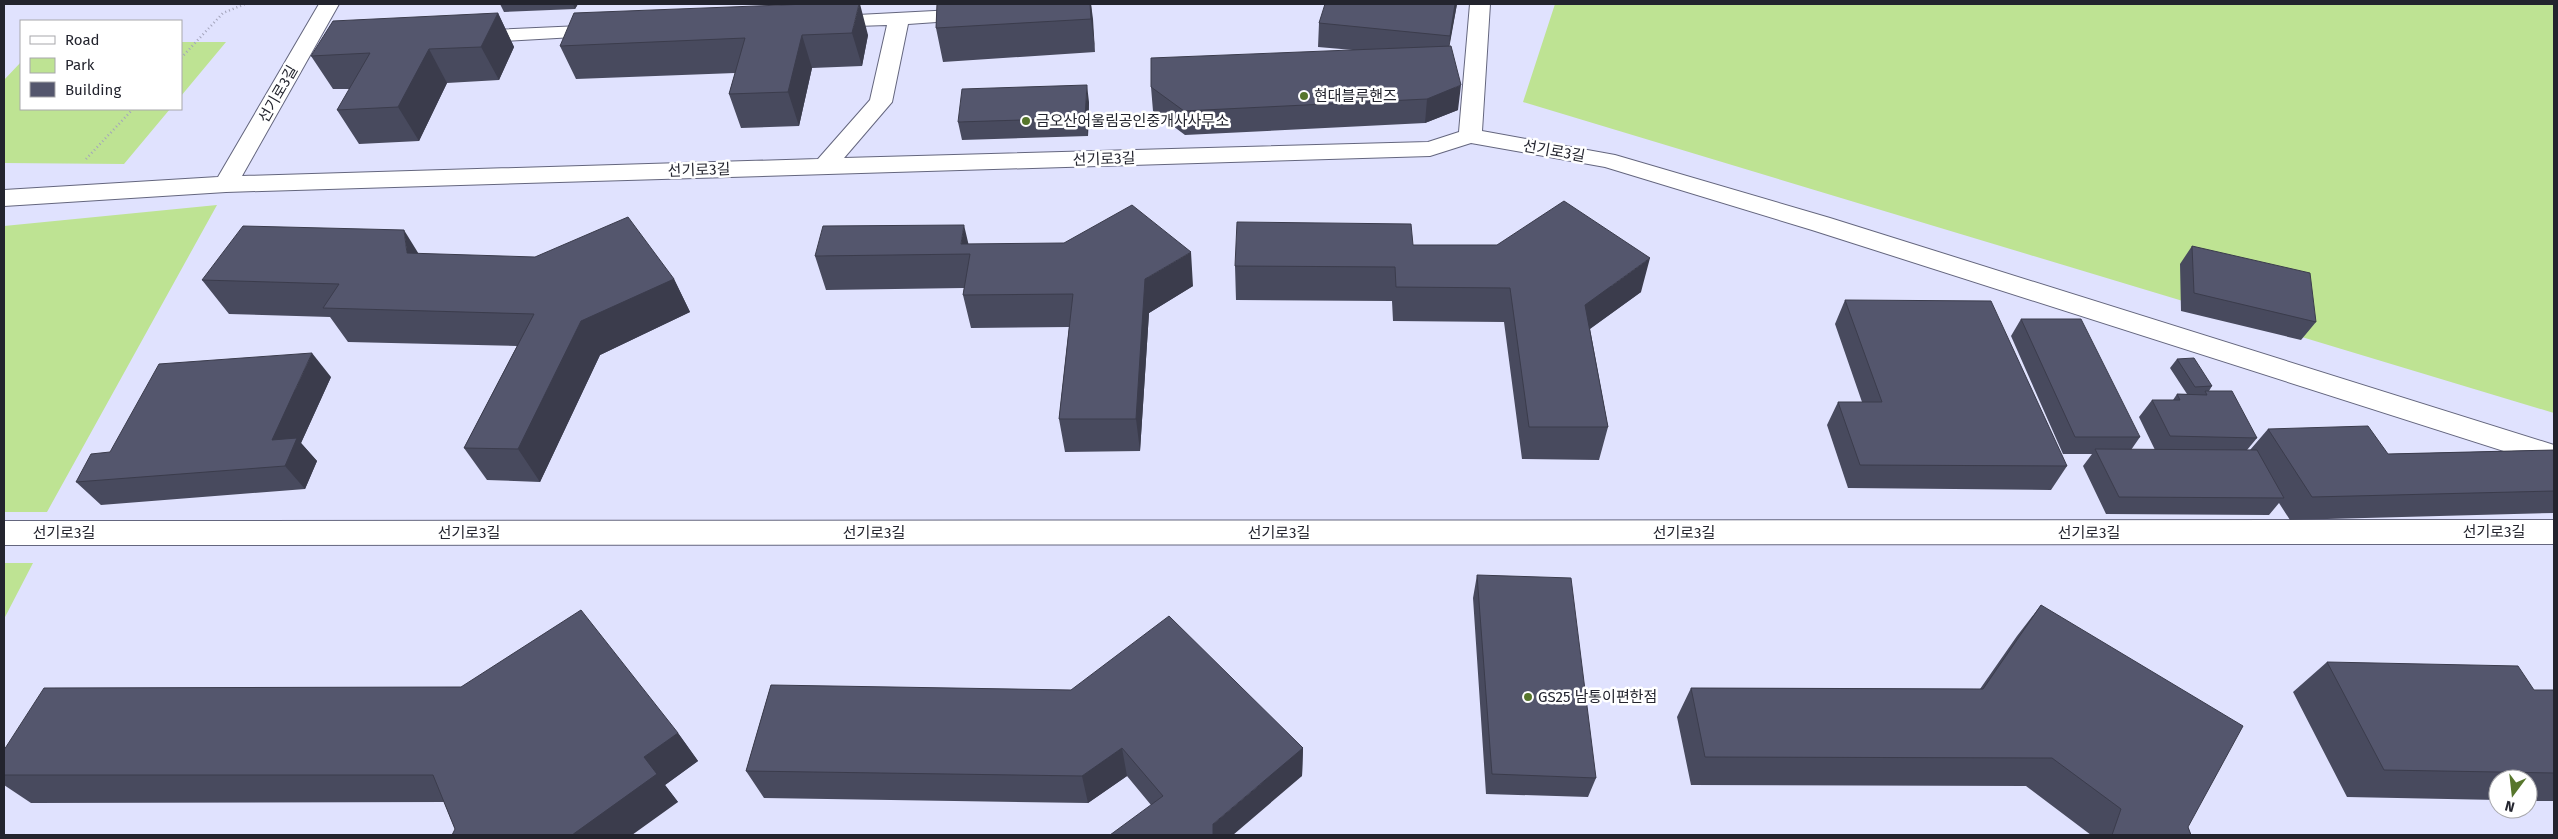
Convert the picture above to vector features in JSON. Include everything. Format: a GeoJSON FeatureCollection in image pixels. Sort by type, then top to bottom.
{"type":"FeatureCollection","features":[{"type":"Feature","properties":{"kind":"street","name":"선기로3길"},"geometry":{"type":"LineString","coordinates":[[226,184],[329,4]]}},
{"type":"Feature","properties":{"kind":"street"},"geometry":{"type":"LineString","coordinates":[[1470,136],[1480,4]]}},
{"type":"Feature","properties":{"kind":"street"},"geometry":{"type":"LineString","coordinates":[[810,22],[994,14]]}},
{"type":"Feature","properties":{"kind":"street"},"geometry":{"type":"LineString","coordinates":[[824,167],[881,102],[899,18]]}},
{"type":"Feature","properties":{"kind":"street"},"geometry":{"type":"LineString","coordinates":[[447,38],[624,30]]}},
{"type":"Feature","properties":{"kind":"street","name":"선기로3길"},"geometry":{"type":"LineString","coordinates":[[4,198],[226,184],[1430,149],[1470,136],[1607,160],[1821,224],[2554,456]]}},
{"type":"Feature","properties":{"kind":"street","name":"선기로3길"},"geometry":{"type":"LineString","coordinates":[[4,533],[2554,532]]}},
{"type":"Feature","properties":{"kind":"path"},"geometry":{"type":"LineString","coordinates":[[182,57],[224,13],[245,4]]}},
{"type":"Feature","properties":{"kind":"path"},"geometry":{"type":"LineString","coordinates":[[53,194],[132,110]]}},
{"type":"Feature","properties":{"kind":"green space"},"geometry":{"type":"Polygon","coordinates":[[[1555,4],[2554,4],[2554,413],[1523,102],[1555,4]]]}},
{"type":"Feature","properties":{"kind":"green space"},"geometry":{"type":"Polygon","coordinates":[[[182,42],[226,42],[182,95],[182,42]]]}},
{"type":"Feature","properties":{"kind":"green space"},"geometry":{"type":"Polygon","coordinates":[[[20,63],[20,110],[169,110],[124,164],[4,163],[4,80],[20,63]]]}},
{"type":"Feature","properties":{"kind":"green space"},"geometry":{"type":"Polygon","coordinates":[[[217,205],[47,512],[4,512],[4,226],[217,205]]]}},
{"type":"Feature","properties":{"kind":"green space"},"geometry":{"type":"Polygon","coordinates":[[[4,563],[33,563],[4,619],[4,563]]]}},
{"type":"Feature","properties":{"kind":"building"},"geometry":{"type":"Polygon","coordinates":[[[808,4],[859,4],[852,33],[802,35],[788,92],[729,94],[745,38],[560,46],[574,13],[808,4]]]}},
{"type":"Feature","properties":{"kind":"building"},"geometry":{"type":"Polygon","coordinates":[[[937,4],[1090,4],[1091,19],[936,28],[937,4]]]}},
{"type":"Feature","properties":{"kind":"building"},"geometry":{"type":"Polygon","coordinates":[[[1325,4],[1455,4],[1450,36],[1319,23],[1325,4]]]}},
{"type":"Feature","properties":{"kind":"building"},"geometry":{"type":"Polygon","coordinates":[[[498,13],[481,47],[429,49],[398,107],[337,110],[370,53],[311,56],[333,21],[498,13]]]}},
{"type":"Feature","properties":{"kind":"building"},"geometry":{"type":"Polygon","coordinates":[[[1451,46],[1461,85],[1427,99],[1184,111],[1151,87],[1151,58],[1451,46]]]}},
{"type":"Feature","properties":{"kind":"building"},"geometry":{"type":"Polygon","coordinates":[[[1087,85],[1085,118],[958,122],[962,89],[1087,85]]]}},
{"type":"Feature","properties":{"kind":"building"},"geometry":{"type":"Polygon","coordinates":[[[1564,201],[1650,258],[1585,305],[1608,427],[1529,427],[1510,288],[1396,287],[1395,267],[1235,266],[1237,222],[1411,224],[1413,245],[1497,245],[1564,201]]]}},
{"type":"Feature","properties":{"kind":"building"},"geometry":{"type":"Polygon","coordinates":[[[1132,205],[1191,252],[1145,279],[1136,419],[1059,419],[1073,294],[963,295],[970,254],[815,256],[823,226],[964,225],[961,244],[1064,243],[1132,205]]]}},
{"type":"Feature","properties":{"kind":"building"},"geometry":{"type":"Polygon","coordinates":[[[628,217],[674,279],[581,321],[518,449],[464,448],[534,314],[323,308],[339,284],[202,280],[243,226],[404,230],[407,253],[535,257],[628,217]]]}},
{"type":"Feature","properties":{"kind":"building"},"geometry":{"type":"Polygon","coordinates":[[[2192,246],[2310,273],[2316,322],[2194,293],[2192,246]]]}},
{"type":"Feature","properties":{"kind":"building"},"geometry":{"type":"Polygon","coordinates":[[[1845,300],[1991,301],[2067,466],[1860,465],[1838,402],[1882,402],[1845,300]]]}},
{"type":"Feature","properties":{"kind":"building"},"geometry":{"type":"Polygon","coordinates":[[[2021,319],[2081,319],[2140,437],[2075,437],[2021,319]]]}},
{"type":"Feature","properties":{"kind":"building"},"geometry":{"type":"Polygon","coordinates":[[[312,353],[272,440],[297,438],[285,466],[76,482],[91,454],[110,452],[159,364],[312,353]]]}},
{"type":"Feature","properties":{"kind":"building"},"geometry":{"type":"Polygon","coordinates":[[[2194,358],[2212,386],[2195,387],[2177,359],[2194,358]]]}},
{"type":"Feature","properties":{"kind":"building"},"geometry":{"type":"Polygon","coordinates":[[[2205,391],[2232,391],[2257,438],[2170,436],[2152,400],[2180,400],[2177,394],[2207,395],[2205,391]]]}},
{"type":"Feature","properties":{"kind":"building"},"geometry":{"type":"Polygon","coordinates":[[[2368,426],[2388,454],[2554,450],[2554,491],[2312,497],[2268,429],[2368,426]]]}},
{"type":"Feature","properties":{"kind":"building"},"geometry":{"type":"Polygon","coordinates":[[[2095,449],[2257,450],[2284,498],[2119,497],[2095,449]]]}},
{"type":"Feature","properties":{"kind":"building","name":"GS25 남통이편한점"},"geometry":{"type":"Polygon","coordinates":[[[1477,575],[1571,578],[1596,778],[1492,774],[1477,575]]]}},
{"type":"Feature","properties":{"kind":"building"},"geometry":{"type":"Polygon","coordinates":[[[2041,605],[2243,726],[2188,827],[2191,835],[2112,835],[2121,809],[2052,758],[1705,757],[1691,688],[1983,689],[2041,605]]]}},
{"type":"Feature","properties":{"kind":"building"},"geometry":{"type":"Polygon","coordinates":[[[581,610],[678,733],[644,757],[657,774],[572,835],[452,835],[455,829],[433,775],[4,775],[4,750],[44,688],[461,687],[581,610]]]}},
{"type":"Feature","properties":{"kind":"building"},"geometry":{"type":"Polygon","coordinates":[[[1169,616],[1303,748],[1213,824],[1213,835],[1110,835],[1163,796],[1122,748],[1082,776],[746,771],[771,685],[1071,690],[1169,616]]]}},
{"type":"Feature","properties":{"kind":"building"},"geometry":{"type":"Polygon","coordinates":[[[2327,662],[2518,666],[2534,690],[2554,690],[2554,773],[2538,773],[2538,769],[2488,769],[2488,772],[2384,770],[2327,662]]]}},
{"type":"Feature","properties":{"kind":"place","name":"현대블루핸즈"},"geometry":{"type":"Point","coordinates":[1304,96]}},
{"type":"Feature","properties":{"kind":"place","name":"금오산어울림공인중개사사무소"},"geometry":{"type":"Point","coordinates":[1026,121]}},
{"type":"Feature","properties":{"kind":"place","name":"GS25 남통이편한점"},"geometry":{"type":"Point","coordinates":[1528,697]}}]}
